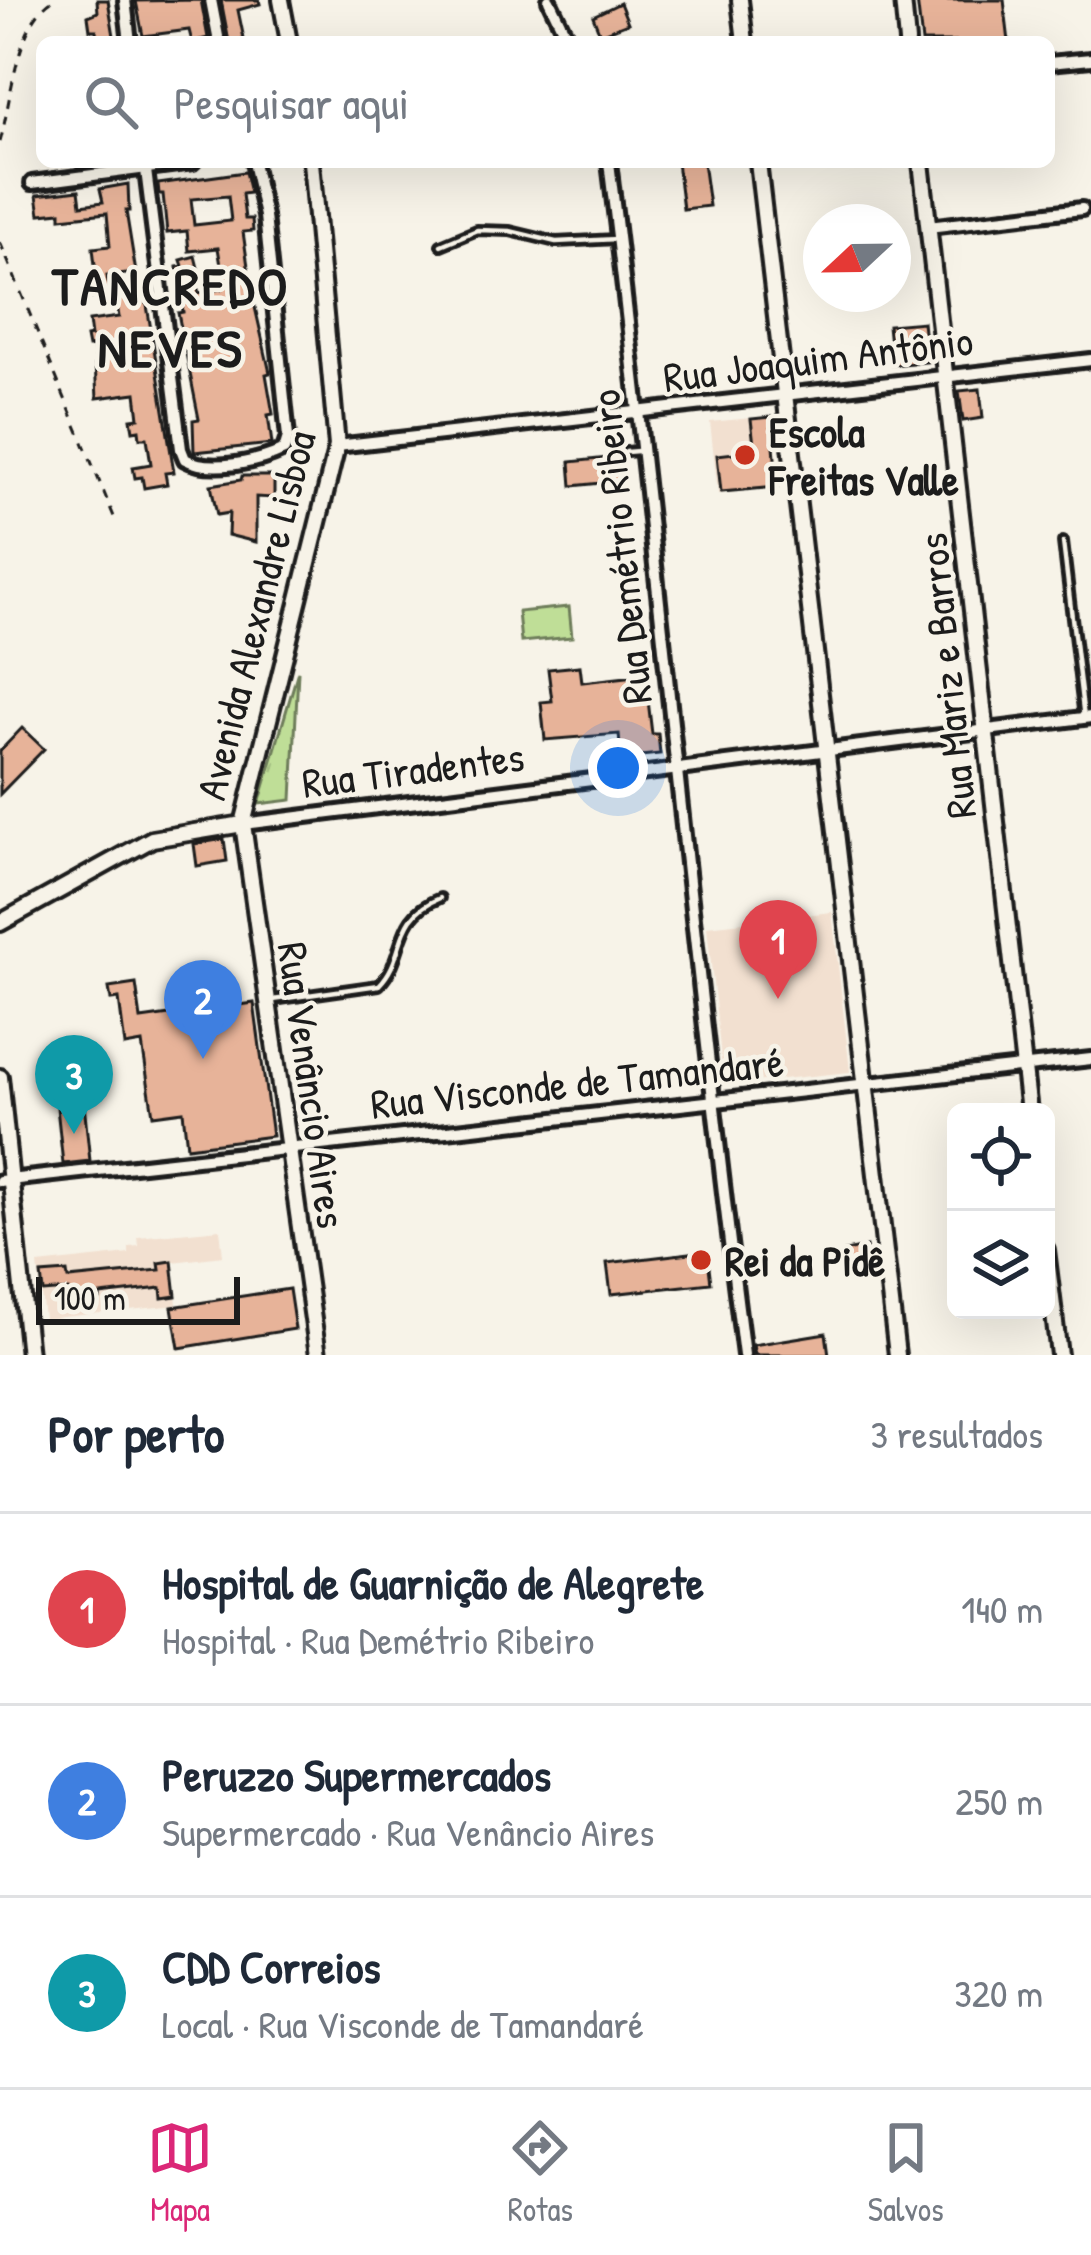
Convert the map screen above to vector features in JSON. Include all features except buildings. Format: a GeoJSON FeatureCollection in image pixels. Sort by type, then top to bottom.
{"type":"FeatureCollection","features":[{"type":"Feature","properties":{"kind":"street"},"geometry":{"type":"LineString","coordinates":[[125,0],[129,36]]}},
{"type":"Feature","properties":{"kind":"street"},"geometry":{"type":"LineString","coordinates":[[211,0],[217,36]]}},
{"type":"Feature","properties":{"kind":"street"},"geometry":{"type":"LineString","coordinates":[[281,0],[288,36]]}},
{"type":"Feature","properties":{"kind":"street"},"geometry":{"type":"LineString","coordinates":[[549,0],[566,36]]}},
{"type":"Feature","properties":{"kind":"street"},"geometry":{"type":"LineString","coordinates":[[740,0],[744,36]]}},
{"type":"Feature","properties":{"kind":"street"},"geometry":{"type":"LineString","coordinates":[[903,0],[906,36]]}},
{"type":"Feature","properties":{"kind":"street"},"geometry":{"type":"LineString","coordinates":[[1055,62],[1091,59]]}},
{"type":"Feature","properties":{"kind":"street"},"geometry":{"type":"LineString","coordinates":[[32,182],[126,168]]}},
{"type":"Feature","properties":{"kind":"street"},"geometry":{"type":"LineString","coordinates":[[146,168],[182,449],[185,459],[210,465],[266,458],[284,450],[288,437],[265,216],[254,168]]}},
{"type":"Feature","properties":{"kind":"street","name":"Avenida Alexandre Lisboa"},"geometry":{"type":"LineString","coordinates":[[0,923],[152,839],[243,824],[337,446],[312,168]]}},
{"type":"Feature","properties":{"kind":"street","name":"Rua Demétrio Ribeiro"},"geometry":{"type":"LineString","coordinates":[[610,168],[744,1355]]}},
{"type":"Feature","properties":{"kind":"street"},"geometry":{"type":"LineString","coordinates":[[759,168],[897,1355]]}},
{"type":"Feature","properties":{"kind":"street","name":"Rua Mariz e Barros"},"geometry":{"type":"LineString","coordinates":[[922,168],[1028,1103]]}},
{"type":"Feature","properties":{"kind":"street"},"geometry":{"type":"LineString","coordinates":[[928,227],[1082,209]]}},
{"type":"Feature","properties":{"kind":"street","name":"Rua Joaquim Antônio"},"geometry":{"type":"LineString","coordinates":[[337,446],[1091,360]]}},
{"type":"Feature","properties":{"kind":"street","name":"Rua Tiradentes"},"geometry":{"type":"LineString","coordinates":[[243,824],[1088,718]]}},
{"type":"Feature","properties":{"kind":"street","name":"Rua Venâncio Aires"},"geometry":{"type":"LineString","coordinates":[[243,824],[318,1355]]}},
{"type":"Feature","properties":{"kind":"street","name":"Rua Visconde de Tamandaré"},"geometry":{"type":"LineString","coordinates":[[6,1180],[1091,1059]]}},
{"type":"Feature","properties":{"kind":"street"},"geometry":{"type":"LineString","coordinates":[[0,1077],[6,1180],[29,1355]]}},
{"type":"Feature","properties":{"kind":"street"},"geometry":{"type":"LineString","coordinates":[[1055,1319],[1059,1355]]}},
{"type":"Feature","properties":{"kind":"lane"},"geometry":{"type":"LineString","coordinates":[[441,245],[477,230],[510,231],[556,242],[619,239]]}},
{"type":"Feature","properties":{"kind":"lane"},"geometry":{"type":"LineString","coordinates":[[626,452],[644,451]]}},
{"type":"Feature","properties":{"kind":"lane"},"geometry":{"type":"LineString","coordinates":[[1063,542],[1088,718]]}},
{"type":"Feature","properties":{"kind":"lane"},"geometry":{"type":"LineString","coordinates":[[268,1001],[379,985],[388,976],[408,920],[426,903],[440,898]]}},
{"type":"Feature","properties":{"kind":"path"},"geometry":{"type":"LineString","coordinates":[[0,142],[26,33],[40,8],[52,0]]}},
{"type":"Feature","properties":{"kind":"path"},"geometry":{"type":"LineString","coordinates":[[0,242],[117,524]]}},
{"type":"Feature","properties":{"kind":"shaded area","name":"Escola Freitas Valle"},"geometry":{"type":"Polygon","coordinates":[[[772,416],[780,487],[718,494],[710,422],[772,416]]]}},
{"type":"Feature","properties":{"kind":"shaded area"},"geometry":{"type":"Polygon","coordinates":[[[832,912],[850,1072],[724,1085],[707,926],[832,912]]]}},
{"type":"Feature","properties":{"kind":"shaded area"},"geometry":{"type":"Polygon","coordinates":[[[220,1229],[223,1256],[173,1262],[177,1305],[44,1319],[38,1264],[129,1254],[129,1247],[139,1246],[138,1237],[220,1229]]]}},
{"type":"Feature","properties":{"kind":"green space"},"geometry":{"type":"Polygon","coordinates":[[[569,607],[572,637],[521,642],[518,612],[569,607]]]}},
{"type":"Feature","properties":{"kind":"green space"},"geometry":{"type":"Polygon","coordinates":[[[298,671],[292,800],[259,804],[298,671]]]}},
{"type":"Feature","properties":{"kind":"place","name":"Escola Freitas Valle"},"geometry":{"type":"Point","coordinates":[745,455]}},
{"type":"Feature","properties":{"kind":"place","name":"Hospital de Guarnição de Alegrete"},"geometry":{"type":"Point","coordinates":[778,999]}},
{"type":"Feature","properties":{"kind":"place","name":"Peruzzo Supermercados"},"geometry":{"type":"Point","coordinates":[203,1059]}},
{"type":"Feature","properties":{"kind":"place","name":"CDD Correios"},"geometry":{"type":"Point","coordinates":[74,1134]}},
{"type":"Feature","properties":{"kind":"place","name":"Rei da Pidê"},"geometry":{"type":"Point","coordinates":[701,1260]}},
{"type":"Feature","properties":{"kind":"district","name":"TANCREDO NEVES"},"geometry":{"type":"Point","coordinates":[171,316]}}]}
